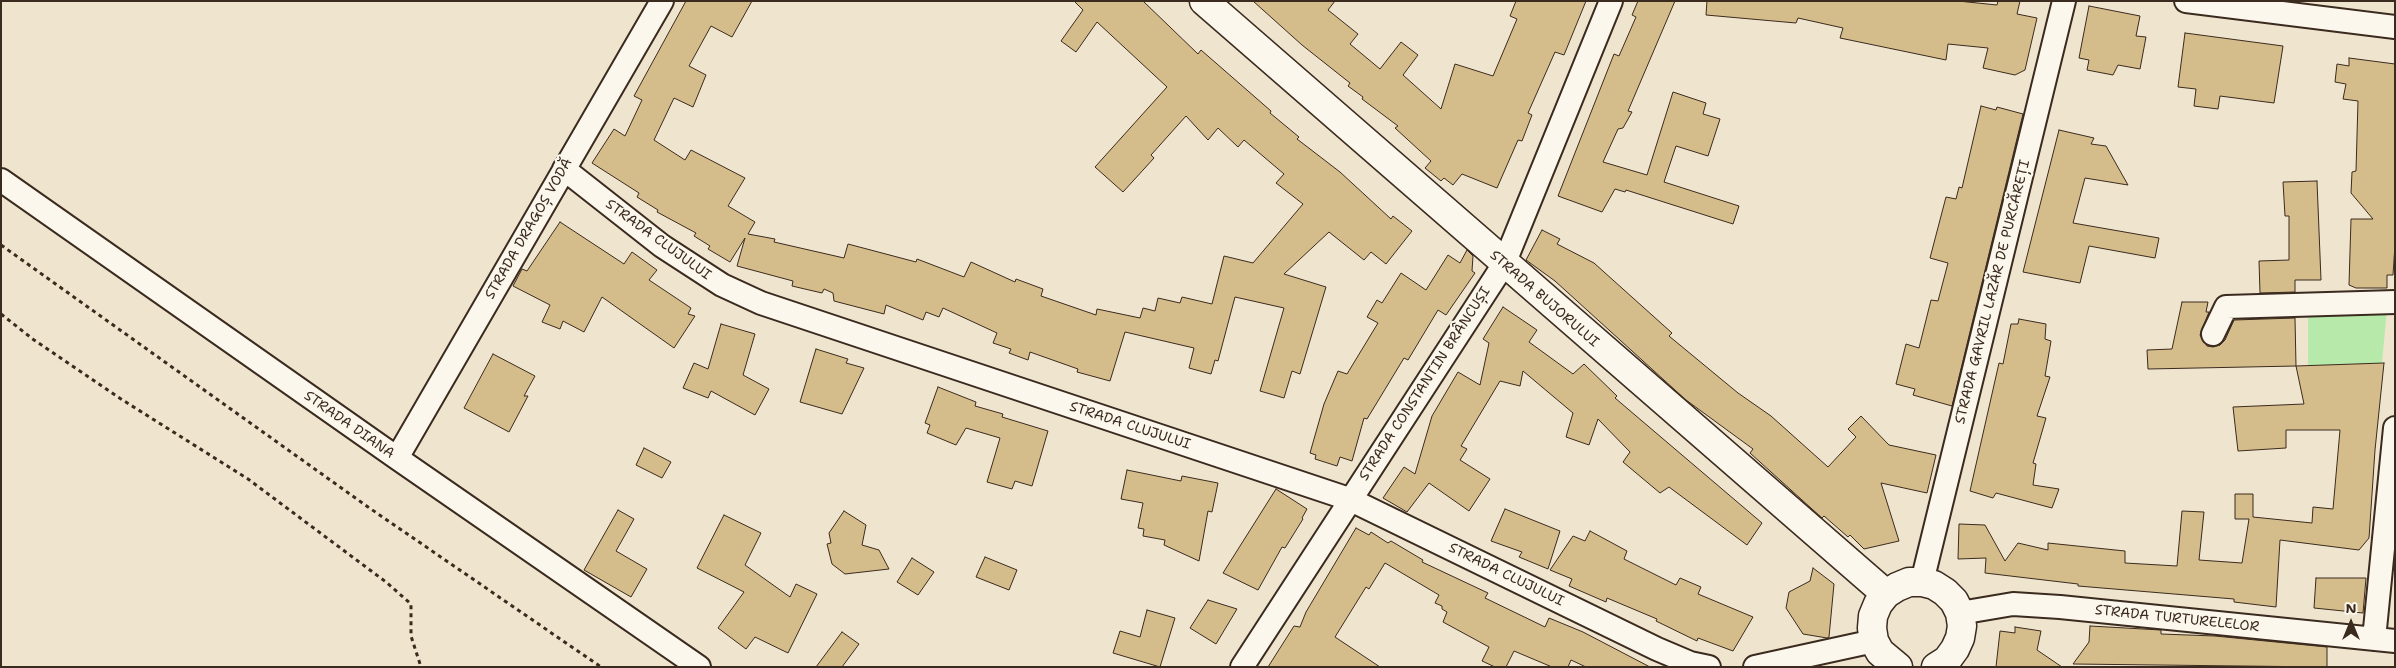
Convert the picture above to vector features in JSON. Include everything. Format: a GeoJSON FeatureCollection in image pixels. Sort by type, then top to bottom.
{"type":"FeatureCollection","features":[{"type":"Feature","properties":{"kind":"street","name":"STRADA DRAGOȘ VODĂ"},"geometry":{"type":"LineString","coordinates":[[397,458],[662,1]]}},
{"type":"Feature","properties":{"kind":"street","name":"STRADA BUJORULUI"},"geometry":{"type":"LineString","coordinates":[[1204,1],[1504,264],[1886,594]]}},
{"type":"Feature","properties":{"kind":"street","name":"STRADA CONSTANTIN BRÂNCUȘI"},"geometry":{"type":"LineString","coordinates":[[1242,667],[1349,499],[1504,264],[1611,1]]}},
{"type":"Feature","properties":{"kind":"street","name":"STRADA GAVRIL LAZĂR DE PURCĂREȚI"},"geometry":{"type":"LineString","coordinates":[[1922,582],[2064,1]]}},
{"type":"Feature","properties":{"kind":"street"},"geometry":{"type":"LineString","coordinates":[[2186,1],[2395,27]]}},
{"type":"Feature","properties":{"kind":"street","name":"STRADA CLUJULUI"},"geometry":{"type":"LineString","coordinates":[[564,169],[662,246],[722,285],[761,304],[1349,499],[1657,650],[1690,663],[1709,667]]}},
{"type":"Feature","properties":{"kind":"street","name":"STRADA DIANA"},"geometry":{"type":"LineString","coordinates":[[1,180],[699,667]]}},
{"type":"Feature","properties":{"kind":"street"},"geometry":{"type":"LineString","coordinates":[[2213,334],[2226,307],[2395,302]]}},
{"type":"Feature","properties":{"kind":"street"},"geometry":{"type":"LineString","coordinates":[[2395,428],[2384,640],[2395,655]]}},
{"type":"Feature","properties":{"kind":"street"},"geometry":{"type":"LineString","coordinates":[[1898,667],[1880,652],[1874,641],[1873,616],[1878,604],[1886,594],[1896,587],[1909,582],[1922,582],[1934,585],[1954,601],[1960,613],[1962,626],[1960,638],[1946,664]]}},
{"type":"Feature","properties":{"kind":"street","name":"STRADA TURTURELELOR"},"geometry":{"type":"LineString","coordinates":[[1960,613],[2013,604],[2060,607],[2384,640]]}},
{"type":"Feature","properties":{"kind":"street"},"geometry":{"type":"LineString","coordinates":[[1756,667],[1874,641]]}},
{"type":"Feature","properties":{"kind":"path"},"geometry":{"type":"LineString","coordinates":[[1,245],[368,507],[602,667]]}},
{"type":"Feature","properties":{"kind":"path"},"geometry":{"type":"LineString","coordinates":[[1,314],[34,340],[121,399],[248,479],[386,582],[411,604],[411,636],[421,667]]}},
{"type":"Feature","properties":{"kind":"green space"},"geometry":{"type":"Polygon","coordinates":[[[2387,309],[2382,363],[2308,366],[2308,310],[2387,309]]]}},
{"type":"Feature","properties":{"kind":"building"},"geometry":{"type":"Polygon","coordinates":[[[686,1],[752,1],[732,37],[711,26],[689,66],[706,75],[693,107],[674,98],[654,140],[685,160],[691,150],[745,178],[728,206],[755,222],[748,234],[775,239],[774,242],[844,258],[848,244],[916,262],[917,259],[964,277],[971,262],[1015,282],[1016,279],[1043,289],[1041,296],[1096,315],[1097,309],[1140,318],[1143,308],[1155,311],[1158,298],[1180,303],[1182,297],[1212,304],[1224,256],[1253,263],[1303,204],[1276,183],[1284,174],[1244,140],[1238,147],[1218,128],[1208,140],[1186,116],[1151,155],[1154,158],[1123,192],[1095,167],[1167,87],[1097,22],[1076,52],[1061,41],[1083,10],[1074,1],[1143,1],[1198,54],[1201,50],[1271,111],[1270,113],[1299,137],[1297,139],[1340,172],[1391,219],[1393,216],[1412,231],[1386,264],[1371,252],[1364,260],[1329,232],[1284,274],[1326,287],[1300,374],[1292,371],[1284,398],[1260,391],[1284,308],[1235,297],[1218,361],[1215,360],[1211,374],[1189,368],[1194,348],[1125,332],[1110,381],[1077,372],[1078,369],[1030,352],[1028,360],[1009,353],[1011,349],[993,343],[997,333],[943,308],[939,317],[926,312],[923,320],[886,305],[884,314],[834,301],[833,293],[824,289],[822,293],[792,286],[793,281],[737,266],[745,238],[730,262],[708,249],[710,246],[694,236],[696,233],[657,212],[658,210],[637,197],[639,193],[592,163],[614,129],[625,136],[642,100],[634,96],[686,1]]]}},
{"type":"Feature","properties":{"kind":"building"},"geometry":{"type":"Polygon","coordinates":[[[1253,1],[1335,1],[1328,10],[1358,34],[1350,44],[1380,69],[1401,42],[1418,55],[1403,75],[1441,109],[1455,64],[1493,76],[1517,19],[1510,16],[1516,1],[1586,1],[1564,55],[1555,52],[1528,113],[1532,115],[1522,141],[1518,140],[1497,188],[1462,174],[1453,185],[1444,178],[1441,181],[1425,168],[1431,161],[1395,128],[1398,126],[1362,99],[1363,97],[1348,86],[1350,83],[1302,45],[1253,1]]]}},
{"type":"Feature","properties":{"kind":"building"},"geometry":{"type":"Polygon","coordinates":[[[1638,1],[1675,1],[1628,111],[1632,112],[1623,128],[1618,129],[1603,162],[1647,175],[1673,92],[1706,103],[1703,114],[1720,119],[1708,156],[1676,146],[1664,182],[1739,206],[1733,224],[1626,190],[1625,192],[1615,189],[1602,212],[1558,196],[1614,54],[1619,56],[1636,17],[1632,15],[1638,1]]]}},
{"type":"Feature","properties":{"kind":"building"},"geometry":{"type":"Polygon","coordinates":[[[1707,1],[1958,1],[1997,5],[1998,1],[2020,1],[2017,14],[2037,18],[2025,70],[2015,75],[1983,68],[1988,48],[1948,44],[1946,60],[1840,38],[1843,28],[1798,18],[1796,23],[1706,15],[1707,1]]]}},
{"type":"Feature","properties":{"kind":"building"},"geometry":{"type":"Polygon","coordinates":[[[2089,6],[2140,16],[2136,36],[2146,37],[2140,69],[2118,65],[2113,75],[2087,70],[2089,60],[2079,58],[2089,6]]]}},
{"type":"Feature","properties":{"kind":"building"},"geometry":{"type":"Polygon","coordinates":[[[2185,33],[2283,46],[2274,103],[2220,96],[2218,109],[2194,106],[2196,89],[2178,87],[2185,33]]]}},
{"type":"Feature","properties":{"kind":"building"},"geometry":{"type":"Polygon","coordinates":[[[2349,58],[2395,64],[2395,245],[2393,275],[2387,275],[2387,288],[2356,288],[2349,285],[2351,219],[2373,219],[2351,193],[2352,172],[2356,171],[2358,101],[2343,99],[2346,84],[2335,82],[2337,64],[2349,66],[2349,58]]]}},
{"type":"Feature","properties":{"kind":"building"},"geometry":{"type":"Polygon","coordinates":[[[1981,106],[1996,110],[1997,107],[2023,114],[1952,406],[1913,395],[1915,389],[1896,384],[1906,344],[1919,348],[1931,300],[1938,301],[1948,263],[1930,258],[1946,197],[1956,199],[1959,187],[1962,188],[1981,106]]]}},
{"type":"Feature","properties":{"kind":"building"},"geometry":{"type":"Polygon","coordinates":[[[2059,130],[2094,138],[2091,144],[2106,146],[2128,185],[2085,178],[2073,223],[2159,238],[2155,258],[2089,246],[2080,283],[2023,272],[2059,130]]]}},
{"type":"Feature","properties":{"kind":"building"},"geometry":{"type":"Polygon","coordinates":[[[2317,181],[2321,280],[2295,280],[2295,292],[2260,293],[2259,261],[2289,260],[2289,216],[2285,216],[2283,182],[2317,181]]]}},
{"type":"Feature","properties":{"kind":"building"},"geometry":{"type":"Polygon","coordinates":[[[560,222],[624,264],[632,252],[657,270],[649,280],[691,308],[688,314],[695,316],[674,348],[602,297],[584,332],[563,321],[560,329],[542,322],[550,305],[513,286],[522,269],[527,271],[560,222]]]}},
{"type":"Feature","properties":{"kind":"building"},"geometry":{"type":"Polygon","coordinates":[[[1542,230],[1560,239],[1557,244],[1594,263],[1672,333],[1669,336],[1738,393],[1771,416],[1828,467],[1856,437],[1848,429],[1861,416],[1889,445],[1936,455],[1927,493],[1881,483],[1899,541],[1864,549],[1850,535],[1848,537],[1824,516],[1822,518],[1750,453],[1753,449],[1686,400],[1555,281],[1526,260],[1542,230]]]}},
{"type":"Feature","properties":{"kind":"building"},"geometry":{"type":"Polygon","coordinates":[[[1467,250],[1473,256],[1472,271],[1475,273],[1446,315],[1438,310],[1408,360],[1404,358],[1367,419],[1364,418],[1352,461],[1340,457],[1337,466],[1315,459],[1316,455],[1310,453],[1324,404],[1338,371],[1347,374],[1378,323],[1367,317],[1377,300],[1382,303],[1401,273],[1426,290],[1448,255],[1460,263],[1467,250]]]}},
{"type":"Feature","properties":{"kind":"building"},"geometry":{"type":"Polygon","coordinates":[[[2182,302],[2208,302],[2206,312],[2209,312],[2200,335],[2207,346],[2213,347],[2220,345],[2225,340],[2234,320],[2295,318],[2296,366],[2148,369],[2147,350],[2172,349],[2182,302]]]}},
{"type":"Feature","properties":{"kind":"building"},"geometry":{"type":"Polygon","coordinates":[[[1503,307],[1537,330],[1529,342],[1573,374],[1584,364],[1617,396],[1615,398],[1762,523],[1747,545],[1669,487],[1660,493],[1623,462],[1630,452],[1598,419],[1589,445],[1566,437],[1573,413],[1523,371],[1520,386],[1500,381],[1461,446],[1467,449],[1460,460],[1490,479],[1469,511],[1429,483],[1407,512],[1383,498],[1404,467],[1415,474],[1432,416],[1458,372],[1480,385],[1489,343],[1483,339],[1503,307]]]}},
{"type":"Feature","properties":{"kind":"building"},"geometry":{"type":"Polygon","coordinates":[[[2019,319],[2046,324],[2045,339],[2051,341],[2045,376],[2050,377],[2037,416],[2046,418],[2033,463],[2036,464],[2033,485],[2059,489],[2052,508],[1996,493],[1993,498],[1970,491],[1999,363],[2003,364],[2011,324],[2018,324],[2019,319]]]}},
{"type":"Feature","properties":{"kind":"building"},"geometry":{"type":"Polygon","coordinates":[[[721,324],[755,334],[743,375],[769,389],[755,415],[711,391],[708,398],[683,388],[694,363],[708,369],[721,324]]]}},
{"type":"Feature","properties":{"kind":"building"},"geometry":{"type":"Polygon","coordinates":[[[816,349],[848,359],[846,363],[864,368],[842,414],[800,402],[816,349]]]}},
{"type":"Feature","properties":{"kind":"building"},"geometry":{"type":"Polygon","coordinates":[[[493,354],[535,376],[524,396],[528,396],[509,432],[464,408],[493,354]]]}},
{"type":"Feature","properties":{"kind":"building"},"geometry":{"type":"Polygon","coordinates":[[[2384,363],[2375,450],[2369,538],[2359,550],[2280,540],[2276,607],[2234,602],[2234,599],[2078,586],[2078,584],[1985,573],[1986,558],[1958,559],[1959,524],[1985,525],[2005,561],[2018,543],[2048,550],[2048,543],[2125,551],[2125,563],[2177,566],[2182,511],[2204,512],[2199,560],[2242,563],[2249,519],[2235,519],[2235,494],[2253,494],[2253,517],[2312,523],[2313,507],[2333,509],[2340,430],[2286,430],[2286,448],[2238,451],[2233,407],[2304,404],[2296,366],[2384,363]]]}},
{"type":"Feature","properties":{"kind":"building"},"geometry":{"type":"Polygon","coordinates":[[[938,387],[976,402],[975,406],[1003,414],[1002,417],[1048,431],[1032,486],[1015,481],[1012,489],[987,482],[1000,438],[966,428],[956,445],[927,433],[930,425],[925,423],[938,387]]]}},
{"type":"Feature","properties":{"kind":"building"},"geometry":{"type":"Polygon","coordinates":[[[644,448],[671,462],[662,478],[636,465],[644,448]]]}},
{"type":"Feature","properties":{"kind":"building"},"geometry":{"type":"Polygon","coordinates":[[[1127,470],[1181,481],[1182,476],[1218,483],[1212,512],[1208,511],[1199,561],[1164,545],[1165,540],[1143,536],[1144,529],[1138,528],[1143,503],[1121,499],[1127,470]]]}},
{"type":"Feature","properties":{"kind":"building"},"geometry":{"type":"Polygon","coordinates":[[[1276,489],[1307,509],[1303,519],[1285,548],[1282,547],[1258,590],[1223,573],[1276,489]]]}},
{"type":"Feature","properties":{"kind":"building"},"geometry":{"type":"Polygon","coordinates":[[[1505,509],[1560,531],[1548,569],[1519,557],[1522,552],[1491,541],[1505,509]]]}},
{"type":"Feature","properties":{"kind":"building"},"geometry":{"type":"Polygon","coordinates":[[[618,510],[634,519],[616,551],[647,569],[631,597],[584,570],[618,510]]]}},
{"type":"Feature","properties":{"kind":"building"},"geometry":{"type":"Polygon","coordinates":[[[844,511],[866,525],[862,545],[879,550],[889,569],[845,574],[832,564],[827,544],[831,543],[829,533],[844,511]]]}},
{"type":"Feature","properties":{"kind":"building"},"geometry":{"type":"Polygon","coordinates":[[[724,515],[761,533],[745,565],[790,597],[796,584],[817,594],[788,653],[755,637],[746,649],[718,628],[744,592],[697,568],[724,515]]]}},
{"type":"Feature","properties":{"kind":"building"},"geometry":{"type":"Polygon","coordinates":[[[1356,528],[1369,535],[1371,532],[1388,543],[1391,541],[1423,560],[1422,562],[1488,593],[1485,598],[1545,627],[1549,618],[1583,632],[1650,667],[1586,667],[1571,660],[1568,667],[1552,667],[1514,651],[1506,667],[1495,667],[1482,661],[1489,647],[1443,622],[1447,612],[1442,609],[1442,606],[1435,603],[1439,595],[1385,563],[1369,589],[1366,587],[1335,637],[1380,667],[1268,667],[1294,626],[1300,627],[1306,612],[1356,528]]]}},
{"type":"Feature","properties":{"kind":"building"},"geometry":{"type":"Polygon","coordinates":[[[1590,531],[1627,551],[1624,559],[1676,585],[1680,578],[1701,587],[1698,594],[1753,617],[1733,651],[1698,638],[1697,641],[1656,621],[1657,619],[1607,598],[1606,602],[1569,586],[1572,579],[1550,570],[1573,536],[1585,541],[1590,531]]]}},
{"type":"Feature","properties":{"kind":"building"},"geometry":{"type":"Polygon","coordinates":[[[985,557],[1017,570],[1009,590],[976,577],[985,557]]]}},
{"type":"Feature","properties":{"kind":"building"},"geometry":{"type":"Polygon","coordinates":[[[912,558],[934,572],[918,595],[897,582],[912,558]]]}},
{"type":"Feature","properties":{"kind":"building"},"geometry":{"type":"Polygon","coordinates":[[[1813,568],[1834,584],[1829,637],[1827,638],[1803,634],[1786,608],[1789,592],[1810,581],[1813,568]]]}},
{"type":"Feature","properties":{"kind":"building"},"geometry":{"type":"Polygon","coordinates":[[[2316,578],[2366,578],[2363,613],[2314,608],[2316,578]]]}},
{"type":"Feature","properties":{"kind":"building"},"geometry":{"type":"Polygon","coordinates":[[[1208,600],[1237,609],[1216,644],[1190,628],[1208,600]]]}},
{"type":"Feature","properties":{"kind":"building"},"geometry":{"type":"Polygon","coordinates":[[[1147,610],[1175,618],[1160,667],[1113,653],[1120,631],[1140,637],[1147,610]]]}},
{"type":"Feature","properties":{"kind":"building"},"geometry":{"type":"Polygon","coordinates":[[[2090,626],[2161,630],[2161,634],[2215,636],[2327,647],[2327,667],[2073,664],[2089,642],[2090,626]]]}},
{"type":"Feature","properties":{"kind":"building"},"geometry":{"type":"Polygon","coordinates":[[[2015,627],[2041,631],[2037,650],[2062,667],[1996,667],[2000,631],[2015,633],[2015,627]]]}},
{"type":"Feature","properties":{"kind":"building"},"geometry":{"type":"Polygon","coordinates":[[[842,632],[859,644],[842,667],[816,667],[842,632]]]}}]}
